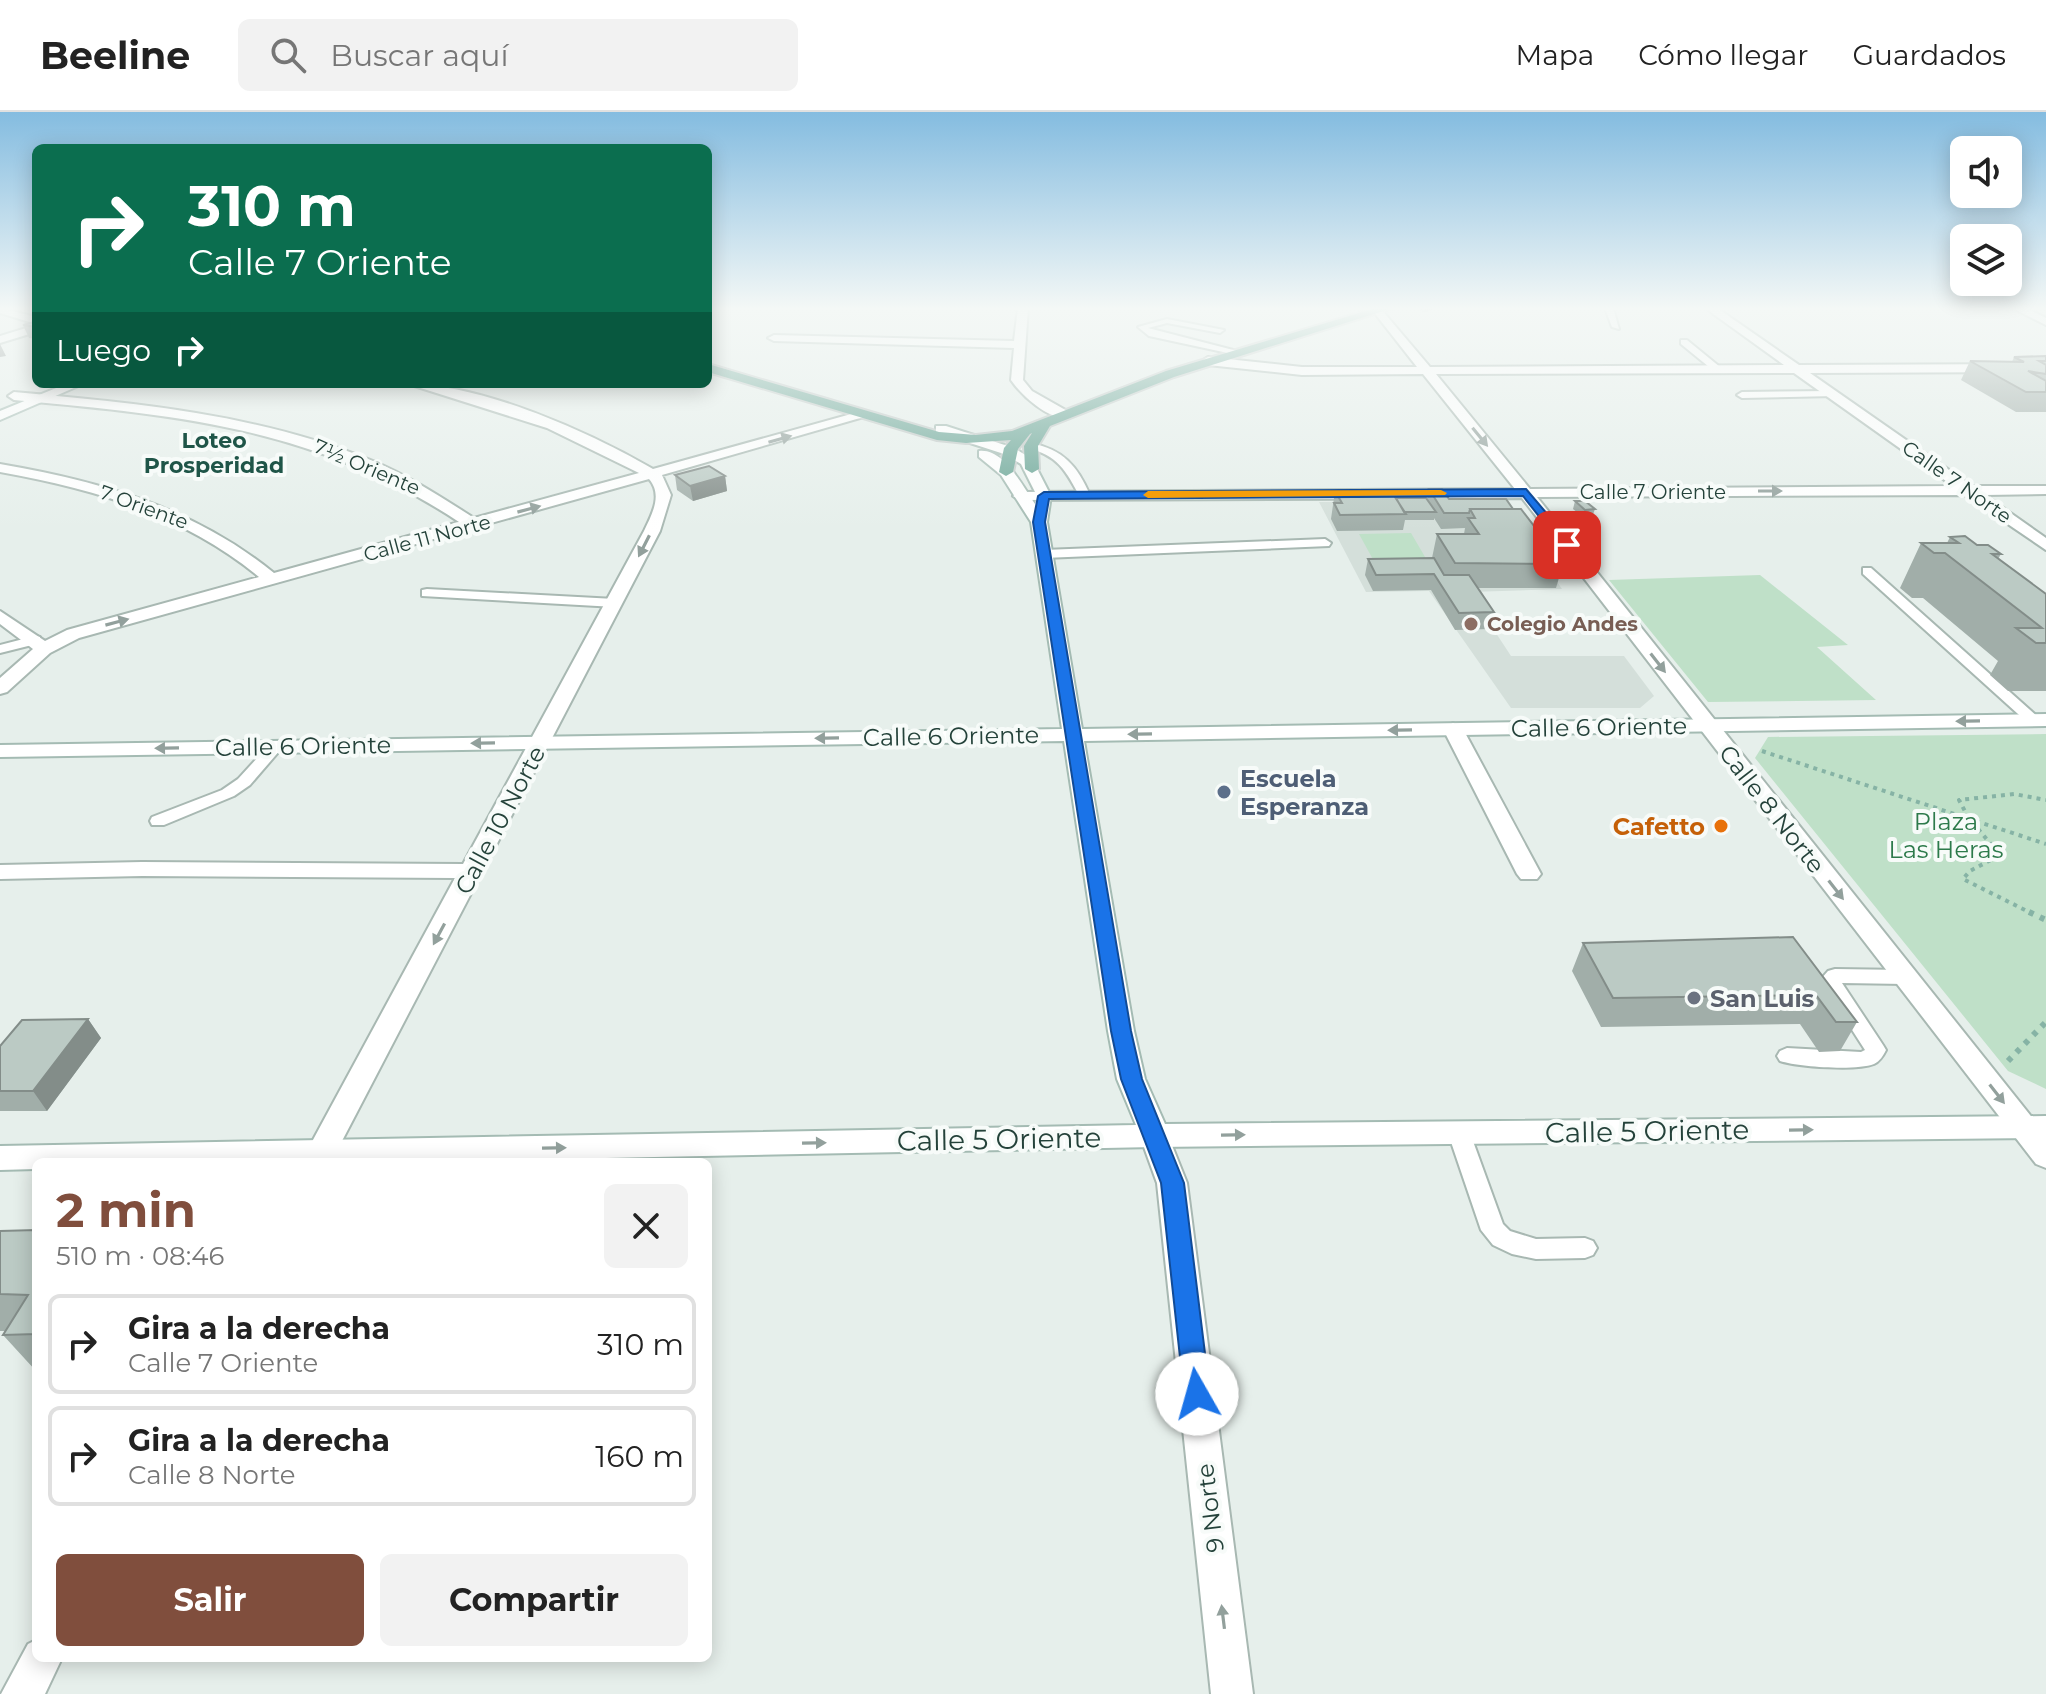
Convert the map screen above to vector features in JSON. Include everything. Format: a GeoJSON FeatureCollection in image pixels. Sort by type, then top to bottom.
{"type":"FeatureCollection","features":[{"type":"Feature","properties":{"kind":"main road"},"geometry":{"type":"LineString","coordinates":[[756,382],[939,433],[1006,430],[1046,422]]}},
{"type":"Feature","properties":{"kind":"main road"},"geometry":{"type":"LineString","coordinates":[[977,440],[1025,431],[1152,382]]}},
{"type":"Feature","properties":{"kind":"main road"},"geometry":{"type":"LineString","coordinates":[[1032,469],[1031,446],[1046,422]]}},
{"type":"Feature","properties":{"kind":"main road"},"geometry":{"type":"LineString","coordinates":[[1006,472],[1009,451],[1025,431]]}},
{"type":"Feature","properties":{"kind":"street"},"geometry":{"type":"LineString","coordinates":[[1019,382],[1035,399],[1064,415]]}},
{"type":"Feature","properties":{"kind":"street","name":"Calle 8 Norte"},"geometry":{"type":"LineString","coordinates":[[1436,382],[1988,1082],[2035,1127],[2046,1156]]}},
{"type":"Feature","properties":{"kind":"street","name":"Calle 7 Norte"},"geometry":{"type":"LineString","coordinates":[[1815,382],[2046,545]]}},
{"type":"Feature","properties":{"kind":"street"},"geometry":{"type":"LineString","coordinates":[[432,388],[541,422],[590,442],[652,475]]}},
{"type":"Feature","properties":{"kind":"street"},"geometry":{"type":"LineString","coordinates":[[0,416],[43,391]]}},
{"type":"Feature","properties":{"kind":"street","name":"7½ Oriente"},"geometry":{"type":"LineString","coordinates":[[0,402],[43,391],[205,418],[317,444],[411,484],[474,525]]}},
{"type":"Feature","properties":{"kind":"street","name":"Calle 11 Norte"},"geometry":{"type":"LineString","coordinates":[[0,688],[39,644],[867,414]]}},
{"type":"Feature","properties":{"kind":"street"},"geometry":{"type":"LineString","coordinates":[[939,433],[977,440],[1019,456],[1032,469],[1044,496]]}},
{"type":"Feature","properties":{"kind":"street"},"geometry":{"type":"LineString","coordinates":[[939,433],[978,452],[1006,472]]}},
{"type":"Feature","properties":{"kind":"street","name":"7 Oriente"},"geometry":{"type":"LineString","coordinates":[[0,468],[76,483],[165,512],[234,548],[272,580]]}},
{"type":"Feature","properties":{"kind":"street","name":"9 Norte"},"geometry":{"type":"LineString","coordinates":[[1006,472],[1039,522]]}},
{"type":"Feature","properties":{"kind":"street","name":"Calle 10 Norte"},"geometry":{"type":"LineString","coordinates":[[319,1157],[652,531],[663,503],[661,485],[652,475]]}},
{"type":"Feature","properties":{"kind":"street","name":"Calle 7 Oriente"},"geometry":{"type":"LineString","coordinates":[[1020,496],[2046,490]]}},
{"type":"Feature","properties":{"kind":"street","name":"9 Norte"},"geometry":{"type":"LineString","coordinates":[[1044,496],[1039,522],[1121,1031],[1131,1079],[1172,1183],[1232,1694]]}},
{"type":"Feature","properties":{"kind":"street"},"geometry":{"type":"LineString","coordinates":[[0,616],[39,644]]}},
{"type":"Feature","properties":{"kind":"street","name":"Calle 6 Oriente"},"geometry":{"type":"LineString","coordinates":[[0,751],[2039,720]]}},
{"type":"Feature","properties":{"kind":"street"},"geometry":{"type":"LineString","coordinates":[[1453,729],[1529,874]]}},
{"type":"Feature","properties":{"kind":"street"},"geometry":{"type":"LineString","coordinates":[[0,872],[142,869],[473,871]]}},
{"type":"Feature","properties":{"kind":"street","name":"Calle 5 Oriente"},"geometry":{"type":"LineString","coordinates":[[0,1158],[319,1157],[1155,1136],[2035,1127]]}},
{"type":"Feature","properties":{"kind":"street"},"geometry":{"type":"LineString","coordinates":[[22,1694],[40,1662]]}},
{"type":"Feature","properties":{"kind":"lane"},"geometry":{"type":"LineString","coordinates":[[1742,395],[1832,394]]}},
{"type":"Feature","properties":{"kind":"lane"},"geometry":{"type":"LineString","coordinates":[[1031,446],[1045,448],[1065,458],[1084,495]]}},
{"type":"Feature","properties":{"kind":"lane"},"geometry":{"type":"LineString","coordinates":[[1044,554],[1325,543]]}},
{"type":"Feature","properties":{"kind":"lane"},"geometry":{"type":"LineString","coordinates":[[1867,571],[2039,720]]}},
{"type":"Feature","properties":{"kind":"lane"},"geometry":{"type":"LineString","coordinates":[[427,593],[615,603]]}},
{"type":"Feature","properties":{"kind":"lane"},"geometry":{"type":"LineString","coordinates":[[0,649],[39,644]]}},
{"type":"Feature","properties":{"kind":"lane"},"geometry":{"type":"LineString","coordinates":[[158,821],[228,793],[244,782],[276,746]]}},
{"type":"Feature","properties":{"kind":"lane"},"geometry":{"type":"LineString","coordinates":[[1787,1056],[1861,1060],[1871,1057],[1876,1050],[1830,980],[1835,976],[1905,977]]}},
{"type":"Feature","properties":{"kind":"lane"},"geometry":{"type":"LineString","coordinates":[[1459,1133],[1493,1230],[1502,1241],[1517,1247],[1585,1248]]}},
{"type":"Feature","properties":{"kind":"path"},"geometry":{"type":"LineString","coordinates":[[1761,751],[2046,844]]}},
{"type":"Feature","properties":{"kind":"path"},"geometry":{"type":"LineString","coordinates":[[2046,800],[2014,794],[1959,800],[1968,817],[2000,855],[1970,871],[1963,879],[2046,920]]}},
{"type":"Feature","properties":{"kind":"path"},"geometry":{"type":"LineString","coordinates":[[1988,1082],[2046,1022]]}},
{"type":"Feature","properties":{"kind":"shaded area","name":"Colegio Andes"},"geometry":{"type":"Polygon","coordinates":[[[1500,501],[1562,589],[1469,592],[1511,656],[1624,656],[1654,696],[1640,708],[1511,708],[1429,591],[1366,592],[1319,502],[1500,501]]]}},
{"type":"Feature","properties":{"kind":"green space"},"geometry":{"type":"Polygon","coordinates":[[[1411,533],[1435,574],[1381,574],[1359,534],[1411,533]]]}},
{"type":"Feature","properties":{"kind":"green space"},"geometry":{"type":"Polygon","coordinates":[[[1760,575],[1848,645],[1817,647],[1876,700],[1708,702],[1609,580],[1760,575]]]}},
{"type":"Feature","properties":{"kind":"green space","name":"Plaza Las Heras"},"geometry":{"type":"Polygon","coordinates":[[[2046,734],[2046,1089],[2008,1071],[1755,758],[1768,737],[2046,734]]]}},
{"type":"Feature","properties":{"kind":"building"},"geometry":{"type":"Polygon","coordinates":[[[2008,382],[2046,382],[2046,392],[2026,392],[2008,382]]]}},
{"type":"Feature","properties":{"kind":"building"},"geometry":{"type":"Polygon","coordinates":[[[709,466],[725,476],[690,486],[675,475],[709,466]]]}},
{"type":"Feature","properties":{"kind":"building"},"geometry":{"type":"Polygon","coordinates":[[[1429,489],[1442,489],[1449,499],[1506,499],[1513,509],[1470,509],[1469,513],[1444,513],[1429,489]]]}},
{"type":"Feature","properties":{"kind":"building"},"geometry":{"type":"Polygon","coordinates":[[[1335,491],[1391,491],[1406,514],[1340,515],[1334,503],[1342,503],[1335,491]]]}},
{"type":"Feature","properties":{"kind":"building"},"geometry":{"type":"Polygon","coordinates":[[[1396,498],[1426,498],[1436,512],[1404,512],[1396,498]]]}},
{"type":"Feature","properties":{"kind":"building"},"geometry":{"type":"Polygon","coordinates":[[[1575,501],[1585,501],[1595,509],[1585,510],[1575,501]]]}},
{"type":"Feature","properties":{"kind":"building"},"geometry":{"type":"Polygon","coordinates":[[[1470,509],[1521,509],[1563,564],[1455,563],[1437,534],[1479,534],[1468,518],[1475,518],[1470,509]]]}},
{"type":"Feature","properties":{"kind":"building"},"geometry":{"type":"Polygon","coordinates":[[[1965,536],[1977,545],[1988,545],[2001,554],[1992,554],[2046,594],[2046,643],[2036,643],[2016,628],[2042,628],[1945,553],[1934,553],[1921,543],[1959,543],[1950,537],[1965,536]]]}},
{"type":"Feature","properties":{"kind":"building"},"geometry":{"type":"Polygon","coordinates":[[[1434,558],[1444,575],[1469,575],[1494,612],[1459,613],[1434,574],[1376,575],[1368,559],[1434,558]]]}},
{"type":"Feature","properties":{"kind":"building"},"geometry":{"type":"Polygon","coordinates":[[[1793,937],[1857,1022],[1836,1022],[1816,995],[1613,998],[1583,943],[1793,937]]]}},
{"type":"Feature","properties":{"kind":"building"},"geometry":{"type":"Polygon","coordinates":[[[88,1019],[33,1091],[0,1091],[0,1046],[22,1020],[88,1019]]]}},
{"type":"Feature","properties":{"kind":"building"},"geometry":{"type":"Polygon","coordinates":[[[32,1230],[32,1334],[3,1335],[28,1295],[0,1294],[0,1231],[32,1230]]]}},
{"type":"Feature","properties":{"kind":"slow traffic"},"geometry":{"type":"LineString","coordinates":[[1148,495],[1441,493]]}},
{"type":"Feature","properties":{"kind":"place","name":"Colegio Andes"},"geometry":{"type":"Point","coordinates":[1471,624]}},
{"type":"Feature","properties":{"kind":"place","name":"Escuela Esperanza"},"geometry":{"type":"Point","coordinates":[1224,792]}},
{"type":"Feature","properties":{"kind":"place","name":"Cafetto"},"geometry":{"type":"Point","coordinates":[1721,826]}},
{"type":"Feature","properties":{"kind":"place","name":"San Luis"},"geometry":{"type":"Point","coordinates":[1694,998]}},
{"type":"Feature","properties":{"kind":"district","name":"Loteo Prosperidad"},"geometry":{"type":"Point","coordinates":[214,452]}},
{"type":"Feature","properties":{"kind":"route"},"geometry":{"type":"LineString","coordinates":[[1197,1394],[1172,1183],[1131,1079],[1121,1031],[1039,522],[1044,496],[1526,493],[1567,545]]}}]}
